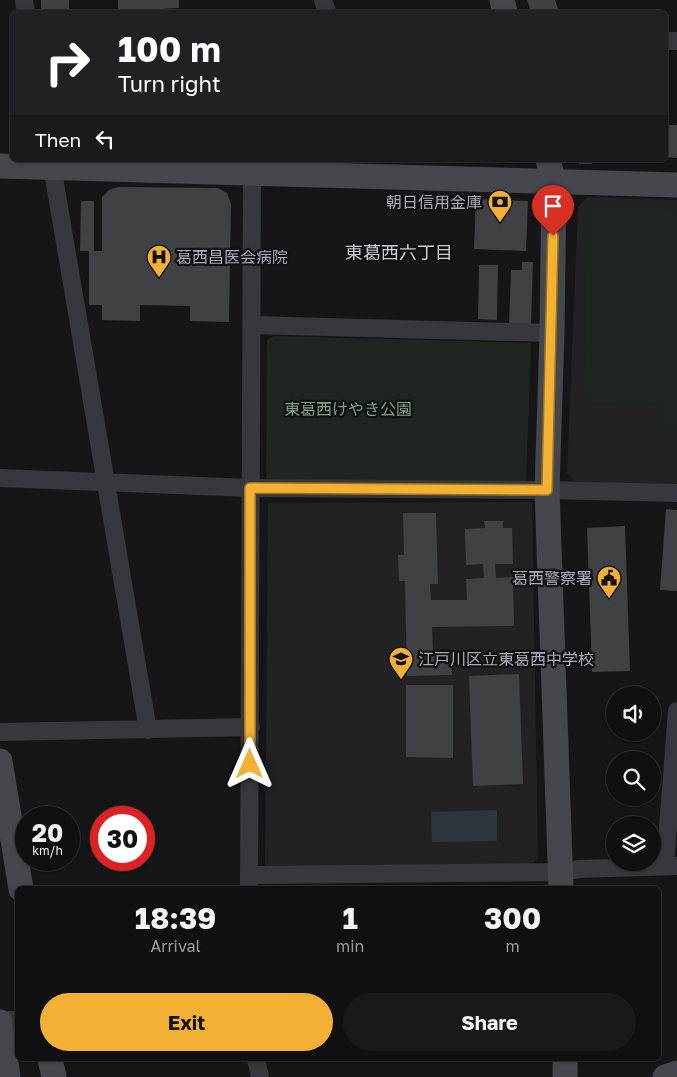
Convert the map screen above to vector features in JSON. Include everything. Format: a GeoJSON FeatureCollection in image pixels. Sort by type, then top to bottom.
{"type":"FeatureCollection","features":[{"type":"Feature","properties":{"kind":"street"},"geometry":{"type":"LineString","coordinates":[[0,166],[52,164],[252,172],[371,168],[551,171],[677,185]]}},
{"type":"Feature","properties":{"kind":"street"},"geometry":{"type":"LineString","coordinates":[[52,164],[148,730]]}},
{"type":"Feature","properties":{"kind":"street"},"geometry":{"type":"LineString","coordinates":[[551,171],[552,333],[547,490],[561,880]]}},
{"type":"Feature","properties":{"kind":"street"},"geometry":{"type":"LineString","coordinates":[[252,172],[249,882],[561,880],[579,869],[671,866],[677,710]]}},
{"type":"Feature","properties":{"kind":"street"},"geometry":{"type":"LineString","coordinates":[[252,326],[552,333]]}},
{"type":"Feature","properties":{"kind":"street"},"geometry":{"type":"LineString","coordinates":[[0,478],[250,488],[677,493]]}},
{"type":"Feature","properties":{"kind":"street"},"geometry":{"type":"LineString","coordinates":[[0,732],[251,727]]}},
{"type":"Feature","properties":{"kind":"street"},"geometry":{"type":"LineString","coordinates":[[0,761],[21,886]]}},
{"type":"Feature","properties":{"kind":"street"},"geometry":{"type":"LineString","coordinates":[[8,1077],[0,1021],[15,1020]]}},
{"type":"Feature","properties":{"kind":"street"},"geometry":{"type":"LineString","coordinates":[[50,1061],[54,1077]]}},
{"type":"Feature","properties":{"kind":"street"},"geometry":{"type":"LineString","coordinates":[[256,1061],[260,1077]]}},
{"type":"Feature","properties":{"kind":"street"},"geometry":{"type":"LineString","coordinates":[[565,1061],[565,1077]]}},
{"type":"Feature","properties":{"kind":"street"},"geometry":{"type":"LineString","coordinates":[[665,1077],[677,1073]]}},
{"type":"Feature","properties":{"kind":"shaded area"},"geometry":{"type":"Polygon","coordinates":[[[587,197],[677,200],[677,485],[576,482],[567,473],[578,207],[587,197]]]}},
{"type":"Feature","properties":{"kind":"shaded area","name":"江戸川区立東葛西中学校"},"geometry":{"type":"Polygon","coordinates":[[[532,502],[538,858],[531,865],[265,866],[268,503],[532,502]]]}},
{"type":"Feature","properties":{"kind":"shaded area"},"geometry":{"type":"Polygon","coordinates":[[[497,810],[497,841],[432,842],[431,812],[497,810]]]}},
{"type":"Feature","properties":{"kind":"green space"},"geometry":{"type":"Polygon","coordinates":[[[587,206],[677,209],[677,430],[659,430],[659,403],[584,402],[587,206]]]}},
{"type":"Feature","properties":{"kind":"green space","name":"東葛西けやき公園"},"geometry":{"type":"Polygon","coordinates":[[[274,336],[531,343],[526,484],[266,479],[267,340],[274,336]]]}},
{"type":"Feature","properties":{"kind":"building"},"geometry":{"type":"Polygon","coordinates":[[[41,0],[69,0],[69,10],[41,10],[41,0]]]}},
{"type":"Feature","properties":{"kind":"building"},"geometry":{"type":"Polygon","coordinates":[[[118,0],[179,0],[179,8],[118,10],[118,0]]]}},
{"type":"Feature","properties":{"kind":"building"},"geometry":{"type":"Polygon","coordinates":[[[527,0],[555,0],[558,10],[530,10],[527,0]]]}},
{"type":"Feature","properties":{"kind":"building"},"geometry":{"type":"Polygon","coordinates":[[[668,125],[677,125],[677,158],[668,157],[668,125]]]}},
{"type":"Feature","properties":{"kind":"building"},"geometry":{"type":"Polygon","coordinates":[[[578,162],[592,162],[592,164],[579,164],[578,162]]]}},
{"type":"Feature","properties":{"kind":"building","name":"葛西昌医会病院"},"geometry":{"type":"Polygon","coordinates":[[[118,187],[218,188],[227,193],[231,204],[229,322],[190,321],[190,306],[140,305],[140,321],[102,320],[102,305],[89,305],[89,251],[80,251],[81,201],[94,201],[94,251],[102,251],[102,197],[109,190],[118,187]]]}},
{"type":"Feature","properties":{"kind":"building"},"geometry":{"type":"Polygon","coordinates":[[[476,199],[528,201],[526,251],[474,249],[476,199]]]}},
{"type":"Feature","properties":{"kind":"building"},"geometry":{"type":"Polygon","coordinates":[[[522,262],[533,262],[531,325],[509,324],[511,270],[522,270],[522,262]]]}},
{"type":"Feature","properties":{"kind":"building"},"geometry":{"type":"Polygon","coordinates":[[[479,265],[498,265],[497,320],[478,319],[479,265]]]}},
{"type":"Feature","properties":{"kind":"building"},"geometry":{"type":"Polygon","coordinates":[[[666,509],[677,510],[677,591],[660,590],[666,509]]]}},
{"type":"Feature","properties":{"kind":"building"},"geometry":{"type":"Polygon","coordinates":[[[403,513],[436,513],[438,584],[430,584],[431,600],[467,600],[466,579],[484,578],[483,564],[466,565],[465,529],[485,528],[484,521],[503,521],[503,528],[512,528],[513,564],[495,564],[496,578],[513,577],[514,626],[432,627],[433,655],[451,654],[452,675],[407,676],[405,581],[399,581],[398,555],[404,555],[403,513]]]}},
{"type":"Feature","properties":{"kind":"building","name":"葛西警察署"},"geometry":{"type":"Polygon","coordinates":[[[625,526],[630,671],[592,672],[587,528],[625,526]]]}},
{"type":"Feature","properties":{"kind":"building"},"geometry":{"type":"Polygon","coordinates":[[[519,674],[523,784],[473,786],[469,676],[519,674]]]}},
{"type":"Feature","properties":{"kind":"building"},"geometry":{"type":"Polygon","coordinates":[[[406,685],[453,685],[453,758],[406,757],[406,685]]]}},
{"type":"Feature","properties":{"kind":"place","name":"朝日信用金庫"},"geometry":{"type":"Point","coordinates":[500,223]}},
{"type":"Feature","properties":{"kind":"place","name":"葛西昌医会病院"},"geometry":{"type":"Point","coordinates":[159,278]}},
{"type":"Feature","properties":{"kind":"place","name":"葛西警察署"},"geometry":{"type":"Point","coordinates":[609,599]}},
{"type":"Feature","properties":{"kind":"place","name":"江戸川区立東葛西中学校"},"geometry":{"type":"Point","coordinates":[401,680]}},
{"type":"Feature","properties":{"kind":"district","name":"東葛西六丁目"},"geometry":{"type":"Point","coordinates":[399,252]}},
{"type":"Feature","properties":{"kind":"route"},"geometry":{"type":"LineString","coordinates":[[250,764],[250,488],[547,490],[553,236]]}}]}
